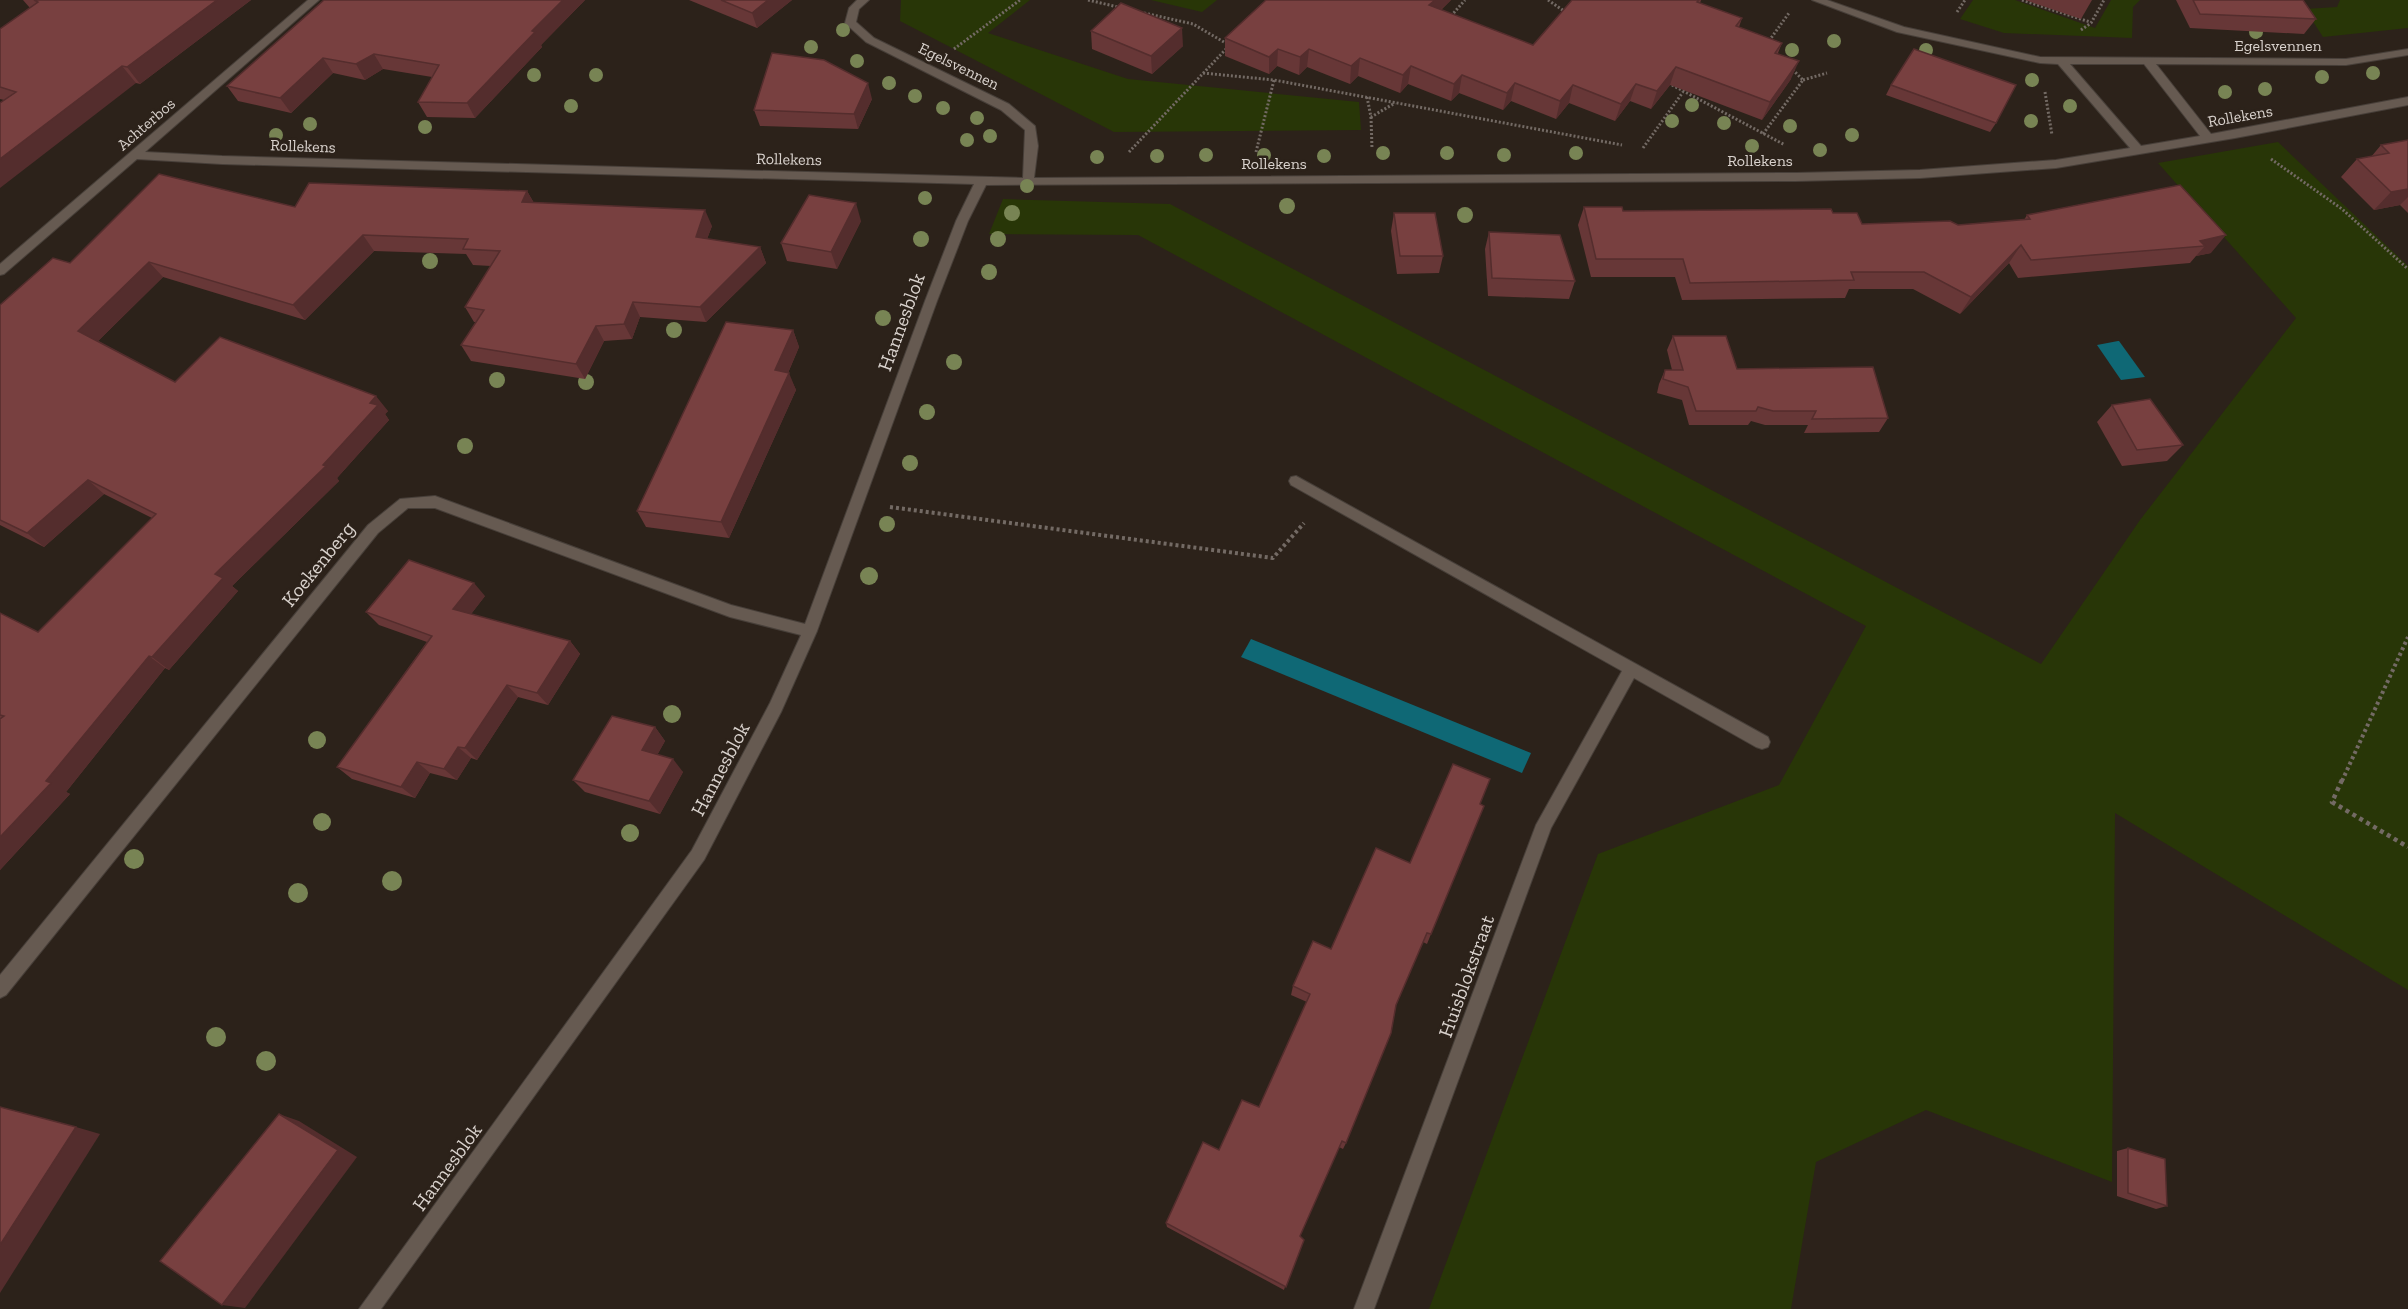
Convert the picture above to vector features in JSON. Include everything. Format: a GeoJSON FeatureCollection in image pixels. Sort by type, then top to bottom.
{"type":"FeatureCollection","features":[{"type":"Feature","properties":{"kind":"street","name":"Achterbos"},"geometry":{"type":"LineString","coordinates":[[0,272],[314,0]]}},
{"type":"Feature","properties":{"kind":"street","name":"Egelsvennen"},"geometry":{"type":"LineString","coordinates":[[864,0],[854,8],[850,24],[870,40],[1005,107],[1031,129],[1032,146],[1028,182]]}},
{"type":"Feature","properties":{"kind":"street","name":"Egelsvennen"},"geometry":{"type":"LineString","coordinates":[[1817,0],[1901,30],[2040,60],[2346,62],[2408,52]]}},
{"type":"Feature","properties":{"kind":"street"},"geometry":{"type":"LineString","coordinates":[[2147,60],[2208,138]]}},
{"type":"Feature","properties":{"kind":"street"},"geometry":{"type":"LineString","coordinates":[[2062,61],[2139,151]]}},
{"type":"Feature","properties":{"kind":"street","name":"Rollekens"},"geometry":{"type":"LineString","coordinates":[[135,155],[234,160],[1028,182],[1796,177],[1920,174],[2056,164],[2235,134],[2408,101]]}},
{"type":"Feature","properties":{"kind":"street","name":"Hannesblok"},"geometry":{"type":"LineString","coordinates":[[369,1309],[698,855],[776,707],[810,631],[962,221],[982,181]]}},
{"type":"Feature","properties":{"kind":"street"},"geometry":{"type":"LineString","coordinates":[[1296,481],[1761,742]]}},
{"type":"Feature","properties":{"kind":"street","name":"Koekenberg"},"geometry":{"type":"LineString","coordinates":[[0,989],[373,529],[405,503],[435,502],[730,611],[810,631]]}},
{"type":"Feature","properties":{"kind":"street","name":"Huisblokstraat"},"geometry":{"type":"LineString","coordinates":[[1364,1309],[1544,825],[1632,669]]}},
{"type":"Feature","properties":{"kind":"path"},"geometry":{"type":"LineString","coordinates":[[927,69],[1020,0]]}},
{"type":"Feature","properties":{"kind":"path"},"geometry":{"type":"LineString","coordinates":[[1088,0],[1130,10]]}},
{"type":"Feature","properties":{"kind":"path"},"geometry":{"type":"LineString","coordinates":[[1445,23],[1465,0]]}},
{"type":"Feature","properties":{"kind":"path"},"geometry":{"type":"LineString","coordinates":[[1548,0],[1569,13]]}},
{"type":"Feature","properties":{"kind":"path"},"geometry":{"type":"LineString","coordinates":[[2022,0],[2091,22]]}},
{"type":"Feature","properties":{"kind":"path"},"geometry":{"type":"LineString","coordinates":[[1765,47],[1792,9]]}},
{"type":"Feature","properties":{"kind":"path"},"geometry":{"type":"LineString","coordinates":[[1102,181],[1229,45],[1193,24],[1140,12]]}},
{"type":"Feature","properties":{"kind":"path"},"geometry":{"type":"LineString","coordinates":[[2040,60],[2056,164]]}},
{"type":"Feature","properties":{"kind":"path"},"geometry":{"type":"LineString","coordinates":[[1790,66],[1803,80]]}},
{"type":"Feature","properties":{"kind":"path"},"geometry":{"type":"LineString","coordinates":[[1203,73],[1274,80],[1643,149]]}},
{"type":"Feature","properties":{"kind":"path"},"geometry":{"type":"LineString","coordinates":[[1763,134],[1803,80],[1827,73]]}},
{"type":"Feature","properties":{"kind":"path"},"geometry":{"type":"LineString","coordinates":[[1248,180],[1274,80]]}},
{"type":"Feature","properties":{"kind":"path"},"geometry":{"type":"LineString","coordinates":[[1666,80],[1683,92],[1785,145],[1796,177]]}},
{"type":"Feature","properties":{"kind":"path"},"geometry":{"type":"LineString","coordinates":[[1643,149],[1683,92]]}},
{"type":"Feature","properties":{"kind":"path"},"geometry":{"type":"LineString","coordinates":[[1367,97],[1371,117],[1395,102]]}},
{"type":"Feature","properties":{"kind":"path"},"geometry":{"type":"LineString","coordinates":[[2235,134],[2342,209],[2408,269]]}},
{"type":"Feature","properties":{"kind":"path"},"geometry":{"type":"LineString","coordinates":[[1643,149],[1653,177]]}},
{"type":"Feature","properties":{"kind":"path"},"geometry":{"type":"LineString","coordinates":[[856,503],[1274,558],[1325,497]]}},
{"type":"Feature","properties":{"kind":"path"},"geometry":{"type":"LineString","coordinates":[[2408,637],[2332,802],[2408,847]]}},
{"type":"Feature","properties":{"kind":"green space"},"geometry":{"type":"Polygon","coordinates":[[[901,0],[1030,0],[988,33],[1128,79],[1359,102],[1361,130],[1114,132],[900,21],[901,0]]]}},
{"type":"Feature","properties":{"kind":"green space"},"geometry":{"type":"Polygon","coordinates":[[[1151,0],[1217,0],[1202,12],[1151,0]]]}},
{"type":"Feature","properties":{"kind":"green space"},"geometry":{"type":"Polygon","coordinates":[[[1973,0],[2015,0],[2095,28],[2111,0],[2140,0],[2133,7],[2132,38],[2004,33],[1960,19],[1973,0]]]}},
{"type":"Feature","properties":{"kind":"green space"},"geometry":{"type":"Polygon","coordinates":[[[2340,0],[2408,0],[2408,28],[2323,37],[2305,9],[2337,7],[2340,0]]]}},
{"type":"Feature","properties":{"kind":"green space"},"geometry":{"type":"Polygon","coordinates":[[[2278,142],[2408,266],[2408,990],[2115,813],[2112,1182],[1926,1110],[1816,1162],[1791,1309],[1429,1309],[1598,854],[1779,785],[1866,626],[1138,235],[989,234],[1003,199],[1170,204],[2041,664],[2140,520],[2296,318],[2158,163],[2278,142]]]}},
{"type":"Feature","properties":{"kind":"water"},"geometry":{"type":"Polygon","coordinates":[[[2119,341],[2145,377],[2121,380],[2097,345],[2119,341]]]}},
{"type":"Feature","properties":{"kind":"water"},"geometry":{"type":"Polygon","coordinates":[[[1251,639],[1531,753],[1522,773],[1241,657],[1251,639]]]}},
{"type":"Feature","properties":{"kind":"building"},"geometry":{"type":"Polygon","coordinates":[[[34,0],[217,0],[127,67],[122,66],[0,159],[0,103],[16,92],[0,87],[0,29],[38,2],[34,0]]]}},
{"type":"Feature","properties":{"kind":"building"},"geometry":{"type":"Polygon","coordinates":[[[324,0],[563,0],[467,103],[418,102],[439,65],[374,54],[356,64],[323,58],[280,98],[227,86],[324,0]]]}},
{"type":"Feature","properties":{"kind":"building"},"geometry":{"type":"Polygon","coordinates":[[[721,0],[768,0],[752,13],[721,0]]]}},
{"type":"Feature","properties":{"kind":"building"},"geometry":{"type":"Polygon","coordinates":[[[1266,0],[1435,0],[1429,5],[1533,45],[1572,0],[1699,0],[1697,2],[1742,18],[1736,26],[1782,43],[1775,53],[1799,61],[1770,102],[1676,67],[1657,91],[1636,84],[1621,104],[1573,85],[1560,101],[1515,83],[1507,93],[1462,75],[1454,84],[1411,66],[1403,75],[1360,58],[1351,66],[1309,49],[1300,57],[1278,49],[1269,57],[1225,38],[1266,0]]]}},
{"type":"Feature","properties":{"kind":"building"},"geometry":{"type":"Polygon","coordinates":[[[2193,0],[2303,0],[2316,19],[2200,14],[2193,0]]]}},
{"type":"Feature","properties":{"kind":"building"},"geometry":{"type":"Polygon","coordinates":[[[1121,3],[1182,28],[1151,56],[1091,31],[1121,3]]]}},
{"type":"Feature","properties":{"kind":"building"},"geometry":{"type":"Polygon","coordinates":[[[1914,49],[2016,85],[1996,123],[1891,85],[1914,49]]]}},
{"type":"Feature","properties":{"kind":"building"},"geometry":{"type":"Polygon","coordinates":[[[772,53],[824,60],[868,83],[854,114],[754,110],[772,53]]]}},
{"type":"Feature","properties":{"kind":"building"},"geometry":{"type":"Polygon","coordinates":[[[2408,140],[2408,189],[2391,192],[2357,159],[2389,153],[2381,145],[2408,140]]]}},
{"type":"Feature","properties":{"kind":"building"},"geometry":{"type":"Polygon","coordinates":[[[159,174],[295,207],[309,183],[527,191],[522,202],[705,210],[696,237],[760,247],[700,307],[633,302],[624,324],[596,326],[576,364],[461,345],[484,310],[465,307],[500,251],[463,249],[468,239],[363,235],[293,305],[149,262],[78,331],[175,382],[220,337],[376,396],[370,403],[378,405],[323,465],[326,466],[215,574],[223,578],[152,657],[149,656],[46,781],[51,783],[0,837],[0,719],[4,716],[0,715],[0,613],[38,632],[156,514],[88,480],[27,533],[0,520],[0,305],[53,258],[70,263],[159,174]]]}},
{"type":"Feature","properties":{"kind":"building"},"geometry":{"type":"Polygon","coordinates":[[[2180,185],[2226,235],[2200,241],[2205,246],[2031,260],[2021,245],[1971,297],[1924,272],[1851,272],[1854,280],[1690,283],[1683,259],[1596,259],[1584,207],[1622,207],[1623,211],[1831,209],[1833,213],[1857,213],[1862,224],[1950,221],[1958,225],[2030,219],[2027,215],[2180,185]]]}},
{"type":"Feature","properties":{"kind":"building"},"geometry":{"type":"Polygon","coordinates":[[[809,195],[856,203],[831,252],[781,243],[809,195]]]}},
{"type":"Feature","properties":{"kind":"building"},"geometry":{"type":"Polygon","coordinates":[[[1394,213],[1435,213],[1443,256],[1400,256],[1394,213]]]}},
{"type":"Feature","properties":{"kind":"building"},"geometry":{"type":"Polygon","coordinates":[[[1489,232],[1560,235],[1575,281],[1492,278],[1489,232]]]}},
{"type":"Feature","properties":{"kind":"building"},"geometry":{"type":"Polygon","coordinates":[[[726,322],[793,330],[775,370],[789,373],[721,522],[637,511],[726,322]]]}},
{"type":"Feature","properties":{"kind":"building"},"geometry":{"type":"Polygon","coordinates":[[[1673,336],[1726,336],[1737,369],[1873,367],[1888,418],[1812,419],[1816,411],[1773,411],[1758,407],[1756,411],[1696,411],[1688,387],[1663,379],[1665,370],[1683,370],[1673,336]]]}},
{"type":"Feature","properties":{"kind":"building"},"geometry":{"type":"Polygon","coordinates":[[[2150,399],[2183,445],[2137,450],[2112,405],[2150,399]]]}},
{"type":"Feature","properties":{"kind":"building"},"geometry":{"type":"Polygon","coordinates":[[[409,560],[474,583],[453,609],[570,641],[537,693],[507,685],[465,748],[458,747],[444,769],[417,762],[401,787],[337,767],[432,636],[366,612],[409,560]]]}},
{"type":"Feature","properties":{"kind":"building"},"geometry":{"type":"Polygon","coordinates":[[[612,716],[655,727],[642,750],[673,759],[649,801],[573,780],[612,716]]]}},
{"type":"Feature","properties":{"kind":"building"},"geometry":{"type":"Polygon","coordinates":[[[1453,764],[1490,779],[1480,804],[1484,806],[1431,934],[1427,933],[1396,1005],[1391,1033],[1346,1143],[1342,1141],[1300,1236],[1304,1240],[1286,1287],[1166,1223],[1203,1142],[1219,1150],[1242,1100],[1259,1107],[1310,994],[1293,986],[1313,941],[1331,949],[1376,848],[1410,863],[1453,764]]]}},
{"type":"Feature","properties":{"kind":"building"},"geometry":{"type":"Polygon","coordinates":[[[0,1107],[76,1127],[0,1245],[0,1107]]]}},
{"type":"Feature","properties":{"kind":"building"},"geometry":{"type":"Polygon","coordinates":[[[279,1114],[338,1150],[222,1305],[160,1261],[279,1114]]]}},
{"type":"Feature","properties":{"kind":"building"},"geometry":{"type":"Polygon","coordinates":[[[2128,1148],[2165,1159],[2167,1206],[2128,1193],[2128,1148]]]}}]}
